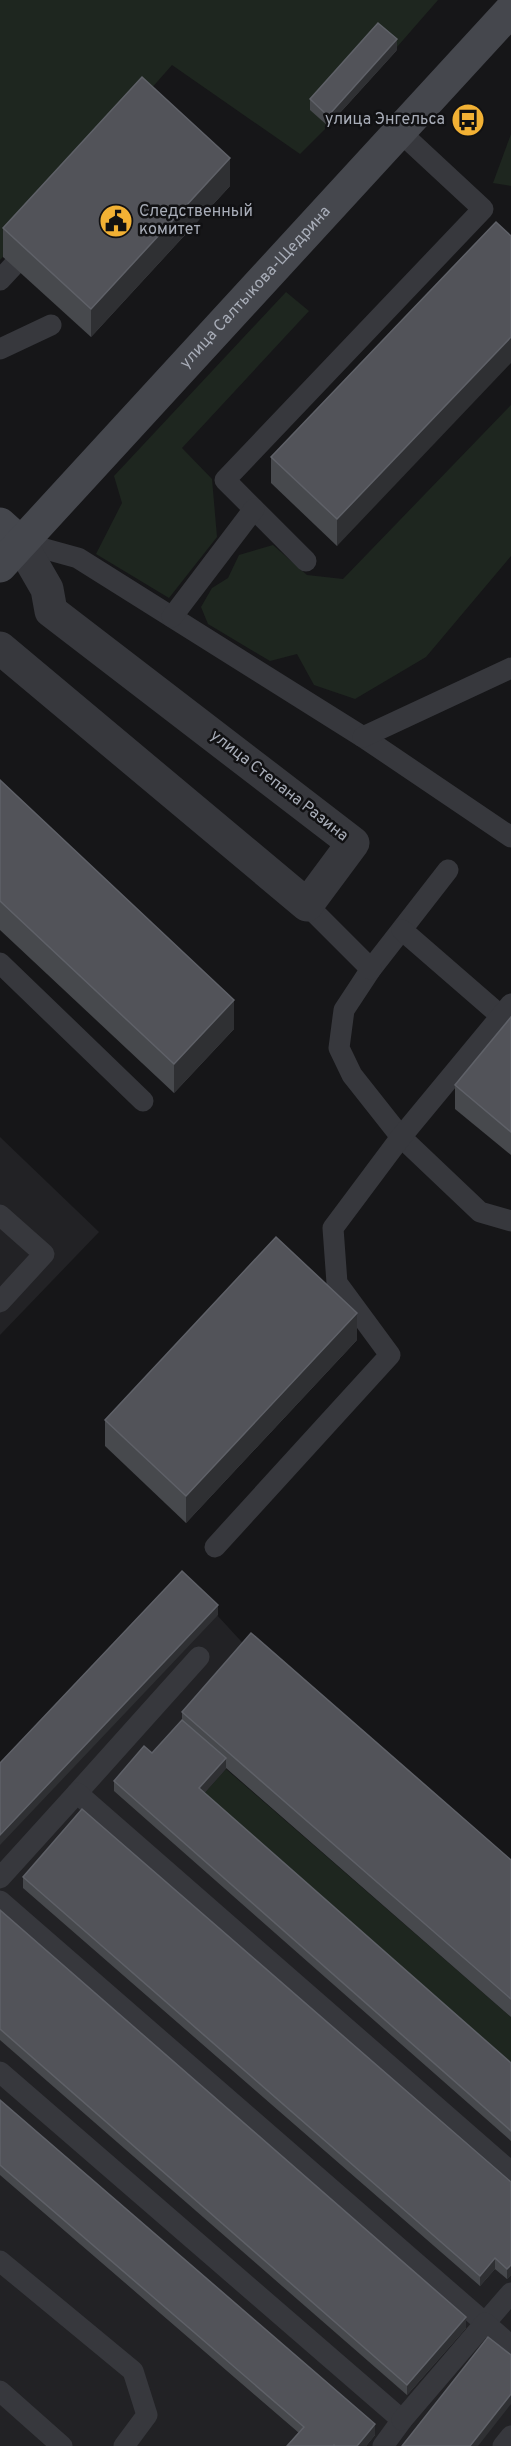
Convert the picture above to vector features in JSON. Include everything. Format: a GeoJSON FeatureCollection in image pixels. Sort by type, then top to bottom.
{"type":"FeatureCollection","features":[{"type":"Feature","properties":{"kind":"main road","name":"улица Салтыкова-Щедрина"},"geometry":{"type":"LineString","coordinates":[[7,544],[511,10]]}},
{"type":"Feature","properties":{"kind":"street","name":"улица Степана Разина"},"geometry":{"type":"LineString","coordinates":[[7,544],[46,589],[51,611],[353,843],[307,905]]}},
{"type":"Feature","properties":{"kind":"street"},"geometry":{"type":"LineString","coordinates":[[0,648],[307,905]]}},
{"type":"Feature","properties":{"kind":"lane"},"geometry":{"type":"LineString","coordinates":[[306,561],[225,480],[483,209],[399,131]]}},
{"type":"Feature","properties":{"kind":"lane"},"geometry":{"type":"LineString","coordinates":[[0,349],[51,325]]}},
{"type":"Feature","properties":{"kind":"lane"},"geometry":{"type":"LineString","coordinates":[[172,618],[254,509]]}},
{"type":"Feature","properties":{"kind":"lane"},"geometry":{"type":"LineString","coordinates":[[7,544],[78,558],[363,737],[511,837]]}},
{"type":"Feature","properties":{"kind":"lane"},"geometry":{"type":"LineString","coordinates":[[363,737],[511,668]]}},
{"type":"Feature","properties":{"kind":"lane"},"geometry":{"type":"LineString","coordinates":[[448,870],[371,969],[344,1010],[339,1048],[352,1075],[401,1137],[480,1212],[511,1221]]}},
{"type":"Feature","properties":{"kind":"lane"},"geometry":{"type":"LineString","coordinates":[[307,905],[371,969]]}},
{"type":"Feature","properties":{"kind":"lane"},"geometry":{"type":"LineString","coordinates":[[215,1547],[390,1355],[337,1283],[333,1228],[401,1137],[506,1010],[402,930]]}},
{"type":"Feature","properties":{"kind":"lane"},"geometry":{"type":"LineString","coordinates":[[0,963],[142,1101]]}},
{"type":"Feature","properties":{"kind":"lane"},"geometry":{"type":"LineString","coordinates":[[0,1215],[44,1254],[0,1302]]}},
{"type":"Feature","properties":{"kind":"lane"},"geometry":{"type":"LineString","coordinates":[[0,1878],[200,1657]]}},
{"type":"Feature","properties":{"kind":"lane"},"geometry":{"type":"LineString","coordinates":[[77,1793],[511,2172]]}},
{"type":"Feature","properties":{"kind":"lane"},"geometry":{"type":"LineString","coordinates":[[0,1901],[511,2346]]}},
{"type":"Feature","properties":{"kind":"lane"},"geometry":{"type":"LineString","coordinates":[[0,2072],[402,2420]]}},
{"type":"Feature","properties":{"kind":"lane"},"geometry":{"type":"LineString","coordinates":[[0,2261],[133,2371],[147,2415],[124,2446]]}},
{"type":"Feature","properties":{"kind":"lane"},"geometry":{"type":"LineString","coordinates":[[383,2446],[402,2420],[511,2293]]}},
{"type":"Feature","properties":{"kind":"lane"},"geometry":{"type":"LineString","coordinates":[[0,2391],[62,2446]]}},
{"type":"Feature","properties":{"kind":"lane"},"geometry":{"type":"LineString","coordinates":[[503,2446],[511,2436]]}},
{"type":"Feature","properties":{"kind":"shaded area"},"geometry":{"type":"Polygon","coordinates":[[[0,0],[438,0],[328,126],[300,154],[172,65],[0,260],[0,0]]]}},
{"type":"Feature","properties":{"kind":"shaded area"},"geometry":{"type":"Polygon","coordinates":[[[511,134],[511,186],[493,183],[511,134]]]}},
{"type":"Feature","properties":{"kind":"shaded area"},"geometry":{"type":"Polygon","coordinates":[[[286,292],[309,311],[182,448],[212,479],[217,537],[169,598],[96,554],[122,503],[114,476],[286,292]]]}},
{"type":"Feature","properties":{"kind":"shaded area"},"geometry":{"type":"Polygon","coordinates":[[[511,405],[511,556],[426,657],[355,699],[314,685],[297,654],[270,661],[208,624],[201,607],[212,588],[228,578],[239,555],[273,545],[307,575],[343,579],[511,405]]]}},
{"type":"Feature","properties":{"kind":"shaded area"},"geometry":{"type":"Polygon","coordinates":[[[0,1137],[99,1232],[0,1335],[0,1137]]]}},
{"type":"Feature","properties":{"kind":"shaded area"},"geometry":{"type":"Polygon","coordinates":[[[205,1602],[251,1652],[182,1730],[511,2073],[511,2446],[0,2446],[0,1773],[205,1602]]]}},
{"type":"Feature","properties":{"kind":"shaded area"},"geometry":{"type":"Polygon","coordinates":[[[226,1769],[511,2017],[511,2073],[199,1799],[226,1769]]]}},
{"type":"Feature","properties":{"kind":"building"},"geometry":{"type":"Polygon","coordinates":[[[378,23],[397,39],[328,116],[310,99],[378,23]]]}},
{"type":"Feature","properties":{"kind":"building","name":"Следственный комитет"},"geometry":{"type":"Polygon","coordinates":[[[142,77],[230,158],[91,309],[3,228],[142,77]]]}},
{"type":"Feature","properties":{"kind":"building"},"geometry":{"type":"Polygon","coordinates":[[[496,222],[511,236],[511,337],[337,519],[271,457],[496,222]]]}},
{"type":"Feature","properties":{"kind":"building"},"geometry":{"type":"Polygon","coordinates":[[[0,780],[234,1000],[174,1064],[0,901],[0,780]]]}},
{"type":"Feature","properties":{"kind":"building"},"geometry":{"type":"Polygon","coordinates":[[[511,1017],[511,1132],[455,1085],[511,1017]]]}},
{"type":"Feature","properties":{"kind":"building"},"geometry":{"type":"Polygon","coordinates":[[[276,1237],[357,1313],[186,1496],[105,1420],[276,1237]]]}},
{"type":"Feature","properties":{"kind":"building"},"geometry":{"type":"Polygon","coordinates":[[[182,1571],[218,1605],[0,1835],[0,1763],[182,1571]]]}},
{"type":"Feature","properties":{"kind":"building"},"geometry":{"type":"Polygon","coordinates":[[[251,1633],[511,1860],[511,1999],[182,1712],[251,1633]]]}},
{"type":"Feature","properties":{"kind":"building"},"geometry":{"type":"Polygon","coordinates":[[[182,1720],[226,1758],[199,1788],[511,2063],[511,2131],[114,1781],[144,1746],[152,1753],[182,1720]]]}},
{"type":"Feature","properties":{"kind":"building"},"geometry":{"type":"Polygon","coordinates":[[[82,1809],[511,2182],[511,2265],[507,2269],[495,2258],[480,2276],[23,1877],[82,1809]]]}},
{"type":"Feature","properties":{"kind":"building"},"geometry":{"type":"Polygon","coordinates":[[[0,1910],[466,2317],[407,2385],[0,2029],[0,1910]]]}},
{"type":"Feature","properties":{"kind":"building"},"geometry":{"type":"Polygon","coordinates":[[[0,2100],[375,2424],[357,2446],[287,2446],[304,2427],[0,2165],[0,2100]]]}},
{"type":"Feature","properties":{"kind":"building"},"geometry":{"type":"Polygon","coordinates":[[[488,2337],[511,2355],[511,2394],[470,2446],[402,2446],[488,2337]]]}},
{"type":"Feature","properties":{"kind":"place","name":"улица Энгельса"},"geometry":{"type":"Point","coordinates":[468,120]}},
{"type":"Feature","properties":{"kind":"place","name":"Следственный комитет"},"geometry":{"type":"Point","coordinates":[116,221]}}]}
